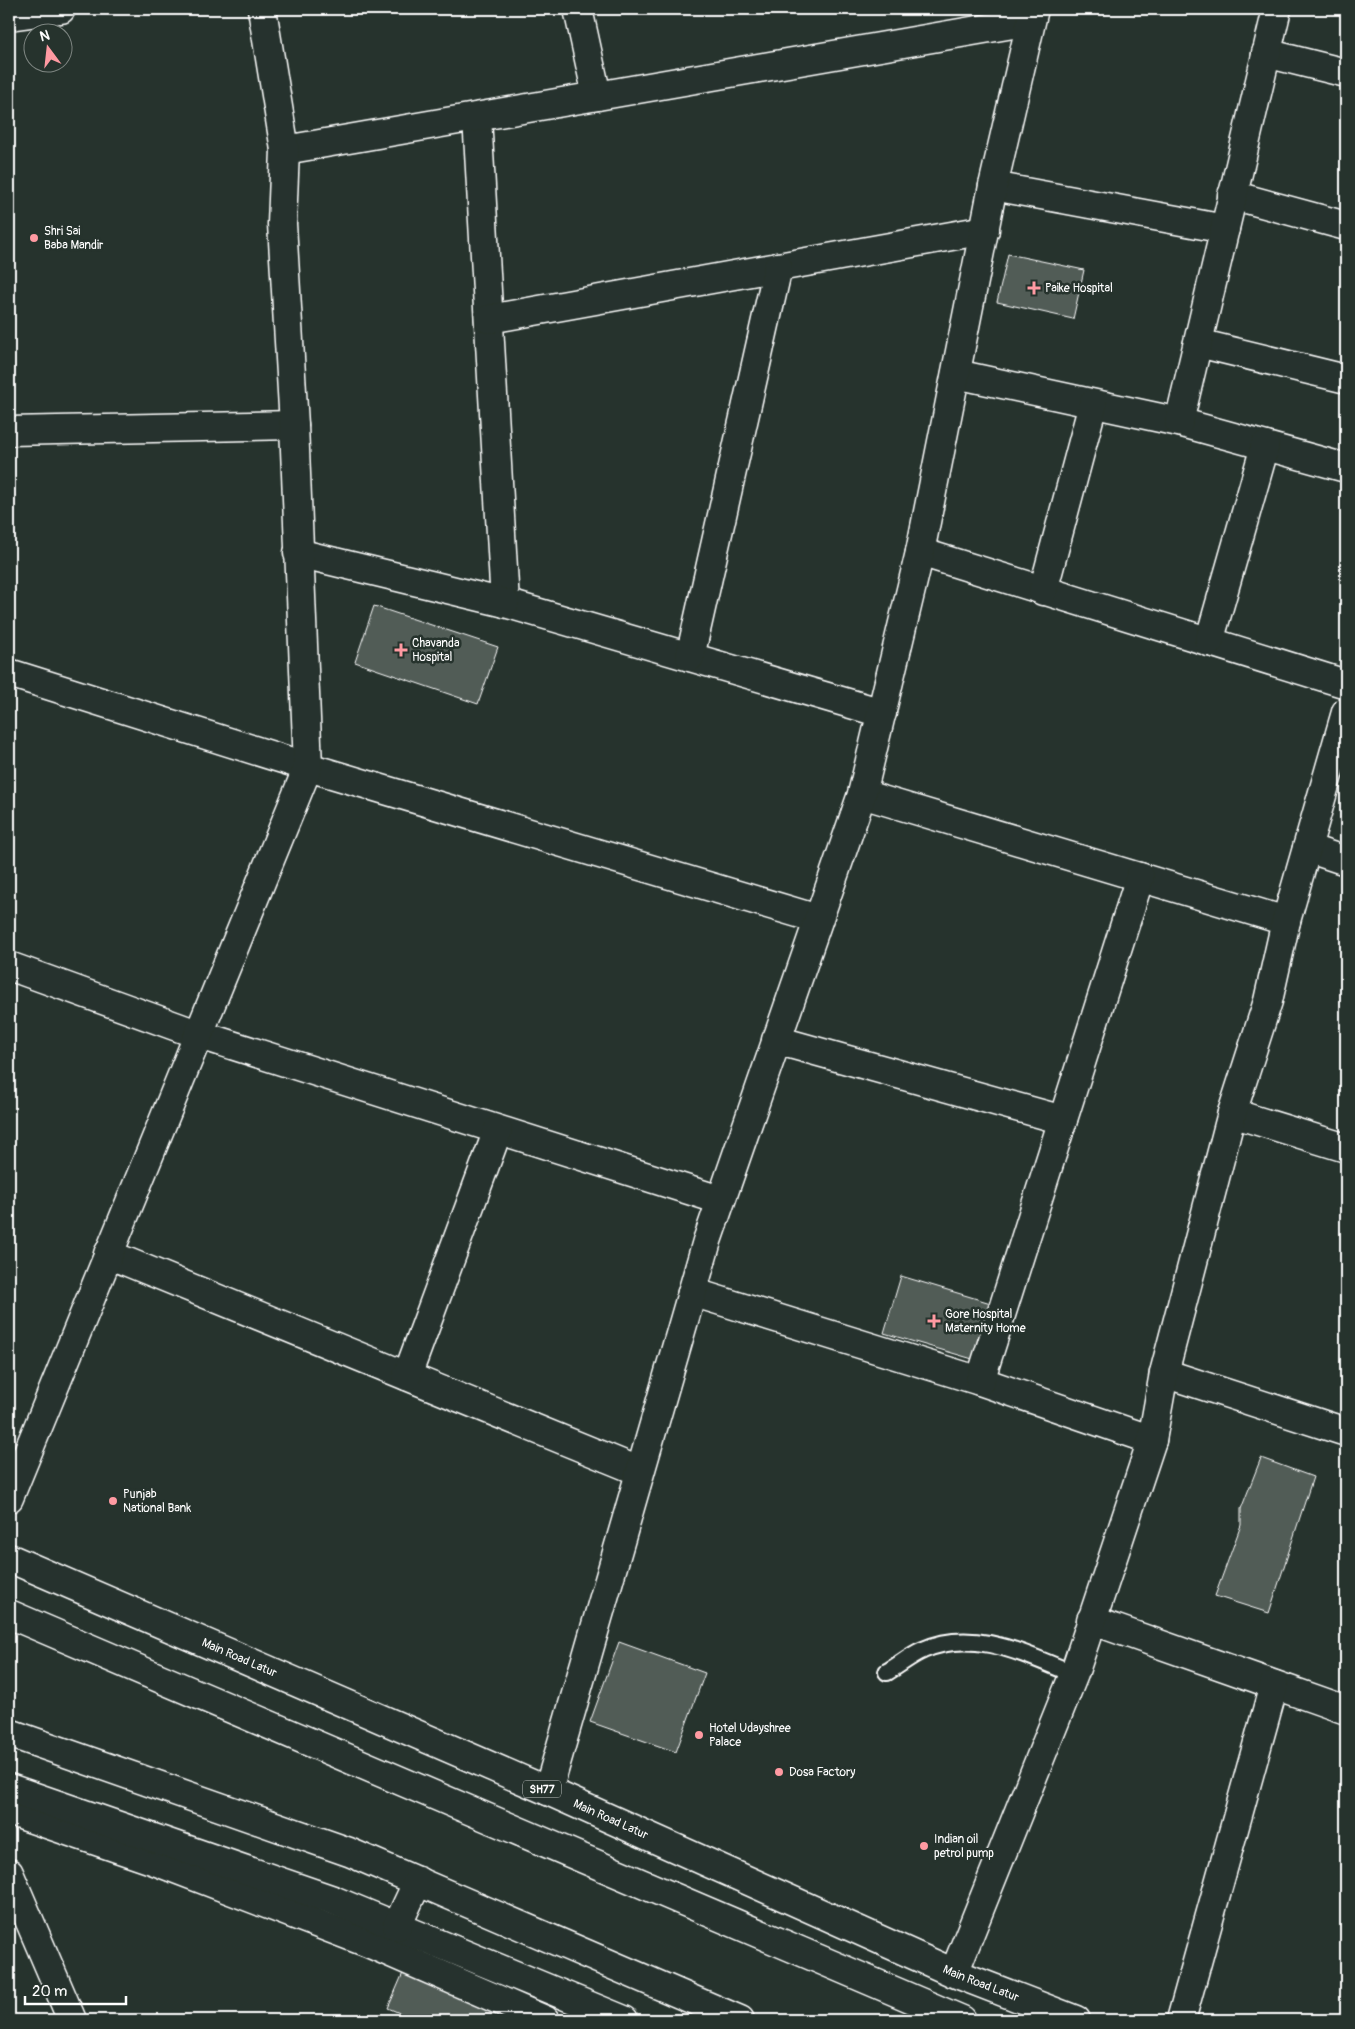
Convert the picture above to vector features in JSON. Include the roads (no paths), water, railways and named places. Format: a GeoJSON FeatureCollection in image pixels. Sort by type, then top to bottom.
{"type":"FeatureCollection","features":[{"type":"Feature","properties":{"kind":"street"},"geometry":{"type":"LineString","coordinates":[[9,16],[61,9]]}},
{"type":"Feature","properties":{"kind":"street"},"geometry":{"type":"LineString","coordinates":[[9,1498],[197,1034],[308,767],[294,425],[282,224],[286,150],[262,9]]}},
{"type":"Feature","properties":{"kind":"street"},"geometry":{"type":"LineString","coordinates":[[578,9],[597,96]]}},
{"type":"Feature","properties":{"kind":"street"},"geometry":{"type":"LineString","coordinates":[[1178,422],[1276,9]]}},
{"type":"Feature","properties":{"kind":"street"},"geometry":{"type":"LineString","coordinates":[[286,150],[597,96],[1032,15],[993,186],[920,552],[862,794],[720,1200],[639,1471],[548,1791]]}},
{"type":"Feature","properties":{"kind":"street"},"geometry":{"type":"LineString","coordinates":[[1266,53],[1346,73]]}},
{"type":"Feature","properties":{"kind":"street"},"geometry":{"type":"LineString","coordinates":[[477,117],[505,603]]}},
{"type":"Feature","properties":{"kind":"street"},"geometry":{"type":"LineString","coordinates":[[993,186],[1225,229]]}},
{"type":"Feature","properties":{"kind":"street"},"geometry":{"type":"LineString","coordinates":[[1232,195],[1346,226]]}},
{"type":"Feature","properties":{"kind":"street"},"geometry":{"type":"LineString","coordinates":[[489,319],[985,230]]}},
{"type":"Feature","properties":{"kind":"street"},"geometry":{"type":"LineString","coordinates":[[690,657],[778,267]]}},
{"type":"Feature","properties":{"kind":"street"},"geometry":{"type":"LineString","coordinates":[[1198,343],[1346,379]]}},
{"type":"Feature","properties":{"kind":"street"},"geometry":{"type":"LineString","coordinates":[[956,374],[1178,422],[1346,468]]}},
{"type":"Feature","properties":{"kind":"street"},"geometry":{"type":"LineString","coordinates":[[1043,591],[1094,404]]}},
{"type":"Feature","properties":{"kind":"street"},"geometry":{"type":"LineString","coordinates":[[9,431],[294,425]]}},
{"type":"Feature","properties":{"kind":"street"},"geometry":{"type":"LineString","coordinates":[[1209,642],[1265,446]]}},
{"type":"Feature","properties":{"kind":"street"},"geometry":{"type":"LineString","coordinates":[[920,552],[1346,684]]}},
{"type":"Feature","properties":{"kind":"street"},"geometry":{"type":"LineString","coordinates":[[298,553],[505,603],[882,713]]}},
{"type":"Feature","properties":{"kind":"street"},"geometry":{"type":"LineString","coordinates":[[9,673],[308,767],[818,919]]}},
{"type":"Feature","properties":{"kind":"street"},"geometry":{"type":"LineString","coordinates":[[954,1973],[1074,1674],[1152,1440],[1164,1373],[1232,1113],[1268,1001],[1286,921],[1346,712]]}},
{"type":"Feature","properties":{"kind":"street"},"geometry":{"type":"LineString","coordinates":[[862,794],[1286,921]]}},
{"type":"Feature","properties":{"kind":"street"},"geometry":{"type":"LineString","coordinates":[[1307,848],[1346,861]]}},
{"type":"Feature","properties":{"kind":"street"},"geometry":{"type":"LineString","coordinates":[[980,1381],[1140,877]]}},
{"type":"Feature","properties":{"kind":"street"},"geometry":{"type":"LineString","coordinates":[[9,966],[197,1034],[720,1200]]}},
{"type":"Feature","properties":{"kind":"street"},"geometry":{"type":"LineString","coordinates":[[776,1040],[1063,1120]]}},
{"type":"Feature","properties":{"kind":"street"},"geometry":{"type":"LineString","coordinates":[[1232,1113],[1346,1148]]}},
{"type":"Feature","properties":{"kind":"street"},"geometry":{"type":"LineString","coordinates":[[407,1376],[498,1130]]}},
{"type":"Feature","properties":{"kind":"street"},"geometry":{"type":"LineString","coordinates":[[108,1254],[639,1471]]}},
{"type":"Feature","properties":{"kind":"street"},"geometry":{"type":"LineString","coordinates":[[692,1292],[980,1381],[1152,1440]]}},
{"type":"Feature","properties":{"kind":"street"},"geometry":{"type":"LineString","coordinates":[[1164,1373],[1346,1432]]}},
{"type":"Feature","properties":{"kind":"street","name":"Main Road Latur"},"geometry":{"type":"LineString","coordinates":[[9,1558],[548,1791],[954,1973],[1076,2020]]}},
{"type":"Feature","properties":{"kind":"street"},"geometry":{"type":"LineString","coordinates":[[9,1614],[962,2020]]}},
{"type":"Feature","properties":{"kind":"street"},"geometry":{"type":"LineString","coordinates":[[1091,1620],[1346,1710]]}},
{"type":"Feature","properties":{"kind":"street"},"geometry":{"type":"LineString","coordinates":[[1181,2020],[1274,1685]]}},
{"type":"Feature","properties":{"kind":"street"},"geometry":{"type":"LineString","coordinates":[[9,1733],[349,1852],[740,2020]]}},
{"type":"Feature","properties":{"kind":"street"},"geometry":{"type":"LineString","coordinates":[[9,1788],[333,1900],[624,2020]]}},
{"type":"Feature","properties":{"kind":"street"},"geometry":{"type":"LineString","coordinates":[[9,1811],[152,1860],[368,1943],[545,2020]]}},
{"type":"Feature","properties":{"kind":"street"},"geometry":{"type":"LineString","coordinates":[[9,1873],[72,2020]]}},
{"type":"Feature","properties":{"kind":"street"},"geometry":{"type":"LineString","coordinates":[[398,1926],[418,1881]]}},
{"type":"Feature","properties":{"kind":"lane"},"geometry":{"type":"LineString","coordinates":[[887,1672],[922,1650],[943,1643],[964,1640],[1005,1647],[1074,1674]]}},
{"type":"Feature","properties":{"kind":"place","name":"Shri Sai Baba Mandir"},"geometry":{"type":"Point","coordinates":[34,238]}},
{"type":"Feature","properties":{"kind":"place","name":"Paike Hospital"},"geometry":{"type":"Point","coordinates":[1034,288]}},
{"type":"Feature","properties":{"kind":"place","name":"Chavanda Hospital"},"geometry":{"type":"Point","coordinates":[401,650]}},
{"type":"Feature","properties":{"kind":"place","name":"Gore Hospital Maternity Home"},"geometry":{"type":"Point","coordinates":[934,1321]}},
{"type":"Feature","properties":{"kind":"place","name":"Punjab National Bank"},"geometry":{"type":"Point","coordinates":[113,1501]}},
{"type":"Feature","properties":{"kind":"place","name":"Hotel Udayshree Palace"},"geometry":{"type":"Point","coordinates":[699,1735]}},
{"type":"Feature","properties":{"kind":"place","name":"Dosa Factory"},"geometry":{"type":"Point","coordinates":[779,1772]}},
{"type":"Feature","properties":{"kind":"place","name":"Indian oil petrol pump"},"geometry":{"type":"Point","coordinates":[924,1846]}}]}
